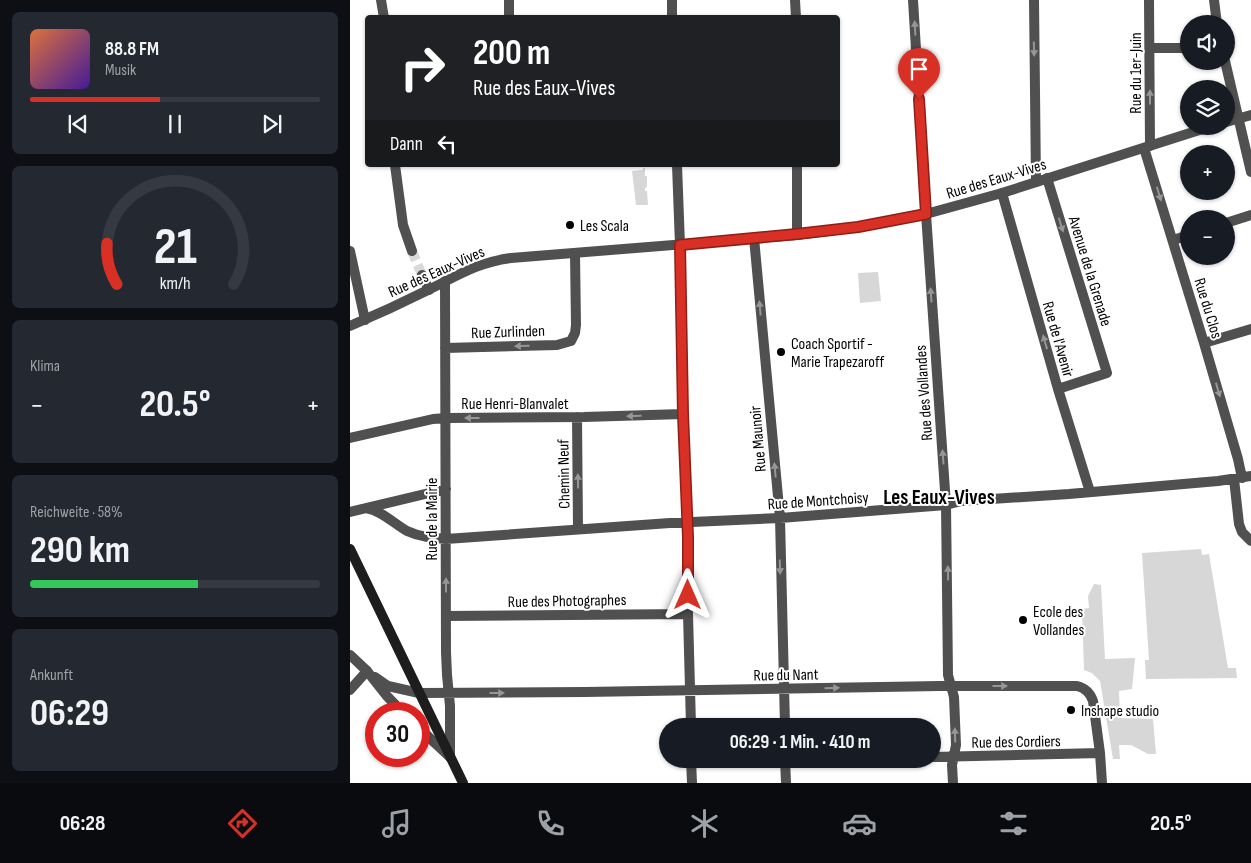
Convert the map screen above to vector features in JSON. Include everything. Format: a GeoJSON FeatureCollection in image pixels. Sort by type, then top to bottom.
{"type":"FeatureCollection","features":[{"type":"Feature","properties":{"kind":"main road"},"geometry":{"type":"LineString","coordinates":[[350,549],[463,783]]}},
{"type":"Feature","properties":{"kind":"main road"},"geometry":{"type":"LineString","coordinates":[[457,772],[469,783]]}},
{"type":"Feature","properties":{"kind":"street"},"geometry":{"type":"LineString","coordinates":[[381,0],[384,15]]}},
{"type":"Feature","properties":{"kind":"street"},"geometry":{"type":"LineString","coordinates":[[509,0],[509,15]]}},
{"type":"Feature","properties":{"kind":"street"},"geometry":{"type":"LineString","coordinates":[[672,0],[672,15]]}},
{"type":"Feature","properties":{"kind":"street"},"geometry":{"type":"LineString","coordinates":[[795,0],[796,15]]}},
{"type":"Feature","properties":{"kind":"street","name":"Rue des Vollandes"},"geometry":{"type":"LineString","coordinates":[[913,0],[946,506],[948,675],[954,697],[956,745],[952,765],[952,783]]}},
{"type":"Feature","properties":{"kind":"street"},"geometry":{"type":"LineString","coordinates":[[1034,0],[1036,182]]}},
{"type":"Feature","properties":{"kind":"street","name":"Rue du 1er-Juin"},"geometry":{"type":"LineString","coordinates":[[1147,147],[1150,48],[1149,0]]}},
{"type":"Feature","properties":{"kind":"street"},"geometry":{"type":"LineString","coordinates":[[1214,0],[1216,15]]}},
{"type":"Feature","properties":{"kind":"street"},"geometry":{"type":"LineString","coordinates":[[1150,48],[1180,48]]}},
{"type":"Feature","properties":{"kind":"street"},"geometry":{"type":"LineString","coordinates":[[1227,70],[1251,172]]}},
{"type":"Feature","properties":{"kind":"street"},"geometry":{"type":"LineString","coordinates":[[1235,119],[1251,115]]}},
{"type":"Feature","properties":{"kind":"street","name":"Rue des Eaux-Vives"},"geometry":{"type":"LineString","coordinates":[[350,326],[475,267],[493,261],[858,227],[926,214],[1002,193],[1184,135]]}},
{"type":"Feature","properties":{"kind":"street","name":"Rue du Clos"},"geometry":{"type":"LineString","coordinates":[[1147,147],[1238,459],[1242,478],[1239,524],[1242,532],[1250,538]]}},
{"type":"Feature","properties":{"kind":"street"},"geometry":{"type":"LineString","coordinates":[[395,167],[403,225],[412,251]]}},
{"type":"Feature","properties":{"kind":"street"},"geometry":{"type":"LineString","coordinates":[[677,167],[683,414],[688,523],[691,718]]}},
{"type":"Feature","properties":{"kind":"street"},"geometry":{"type":"LineString","coordinates":[[797,167],[797,234]]}},
{"type":"Feature","properties":{"kind":"street","name":"Avenue de la Grenade"},"geometry":{"type":"LineString","coordinates":[[1047,178],[1107,373],[1058,389]]}},
{"type":"Feature","properties":{"kind":"street","name":"Rue de l'Avenir"},"geometry":{"type":"LineString","coordinates":[[1002,193],[1058,389],[1090,492]]}},
{"type":"Feature","properties":{"kind":"street"},"geometry":{"type":"LineString","coordinates":[[1235,220],[1251,215]]}},
{"type":"Feature","properties":{"kind":"street","name":"Rue Maunoir"},"geometry":{"type":"LineString","coordinates":[[754,238],[780,518],[785,718]]}},
{"type":"Feature","properties":{"kind":"street"},"geometry":{"type":"LineString","coordinates":[[1173,240],[1180,238]]}},
{"type":"Feature","properties":{"kind":"street"},"geometry":{"type":"LineString","coordinates":[[350,251],[365,320]]}},
{"type":"Feature","properties":{"kind":"street","name":"Rue Zurlinden"},"geometry":{"type":"LineString","coordinates":[[445,348],[557,345],[570,341],[575,333],[576,325],[575,254]]}},
{"type":"Feature","properties":{"kind":"street"},"geometry":{"type":"LineString","coordinates":[[422,275],[429,290]]}},
{"type":"Feature","properties":{"kind":"street","name":"Rue de la Mairie"},"geometry":{"type":"LineString","coordinates":[[445,281],[446,616],[450,757]]}},
{"type":"Feature","properties":{"kind":"street"},"geometry":{"type":"LineString","coordinates":[[1204,343],[1251,329]]}},
{"type":"Feature","properties":{"kind":"street","name":"Rue Henri-Blanvalet"},"geometry":{"type":"LineString","coordinates":[[350,438],[433,419],[446,418],[683,414]]}},
{"type":"Feature","properties":{"kind":"street","name":"Chemin Neuf"},"geometry":{"type":"LineString","coordinates":[[577,417],[578,529]]}},
{"type":"Feature","properties":{"kind":"street","name":"Rue de Montchoisy"},"geometry":{"type":"LineString","coordinates":[[366,508],[379,512],[414,534],[426,538],[446,539],[946,506],[961,501],[1090,492],[1242,478]]}},
{"type":"Feature","properties":{"kind":"street"},"geometry":{"type":"LineString","coordinates":[[350,512],[446,489]]}},
{"type":"Feature","properties":{"kind":"street","name":"Rue des Photographes"},"geometry":{"type":"LineString","coordinates":[[446,616],[688,614]]}},
{"type":"Feature","properties":{"kind":"street"},"geometry":{"type":"LineString","coordinates":[[350,655],[393,702]]}},
{"type":"Feature","properties":{"kind":"street"},"geometry":{"type":"LineString","coordinates":[[350,690],[366,671]]}},
{"type":"Feature","properties":{"kind":"street","name":"Rue du Nant"},"geometry":{"type":"LineString","coordinates":[[366,671],[388,686],[419,693],[1077,686],[1082,687],[1091,695],[1100,754]]}},
{"type":"Feature","properties":{"kind":"street"},"geometry":{"type":"LineString","coordinates":[[430,738],[450,757]]}},
{"type":"Feature","properties":{"kind":"street"},"geometry":{"type":"LineString","coordinates":[[1100,754],[1102,783]]}},
{"type":"Feature","properties":{"kind":"street","name":"Rue des Cordiers"},"geometry":{"type":"LineString","coordinates":[[941,758],[1100,754]]}},
{"type":"Feature","properties":{"kind":"street"},"geometry":{"type":"LineString","coordinates":[[691,768],[692,783]]}},
{"type":"Feature","properties":{"kind":"street"},"geometry":{"type":"LineString","coordinates":[[786,768],[786,783]]}},
{"type":"Feature","properties":{"kind":"shaded area"},"geometry":{"type":"Polygon","coordinates":[[[645,168],[645,176],[647,176],[645,191],[647,191],[648,205],[636,205],[632,171],[643,170],[645,168]]]}},
{"type":"Feature","properties":{"kind":"shaded area"},"geometry":{"type":"Polygon","coordinates":[[[878,272],[881,301],[860,303],[858,273],[878,272]]]}},
{"type":"Feature","properties":{"kind":"shaded area"},"geometry":{"type":"Polygon","coordinates":[[[1201,549],[1202,555],[1209,554],[1228,668],[1236,668],[1237,678],[1146,679],[1145,660],[1149,660],[1142,553],[1201,549]]]}},
{"type":"Feature","properties":{"kind":"shaded area"},"geometry":{"type":"Polygon","coordinates":[[[1094,584],[1101,585],[1105,659],[1135,658],[1132,689],[1119,691],[1120,718],[1153,719],[1156,754],[1148,754],[1131,745],[1119,745],[1120,759],[1113,759],[1100,681],[1092,673],[1084,670],[1082,609],[1089,608],[1088,596],[1094,584]]]}},
{"type":"Feature","properties":{"kind":"tunnel"},"geometry":{"type":"LineString","coordinates":[[412,251],[422,275]]}},
{"type":"Feature","properties":{"kind":"place","name":"Les Scala"},"geometry":{"type":"Point","coordinates":[570,225]}},
{"type":"Feature","properties":{"kind":"place","name":"Coach Sportif - Marie Trapezaroff"},"geometry":{"type":"Point","coordinates":[781,352]}},
{"type":"Feature","properties":{"kind":"place","name":"Ecole des Vollandes"},"geometry":{"type":"Point","coordinates":[1023,620]}},
{"type":"Feature","properties":{"kind":"place","name":"Inshape studio"},"geometry":{"type":"Point","coordinates":[1071,710]}},
{"type":"Feature","properties":{"kind":"district","name":"Les Eaux-Vives"},"geometry":{"type":"Point","coordinates":[939,497]}},
{"type":"Feature","properties":{"kind":"route"},"geometry":{"type":"LineString","coordinates":[[688,595],[680,245],[858,227],[926,214],[919,99]]}}]}
